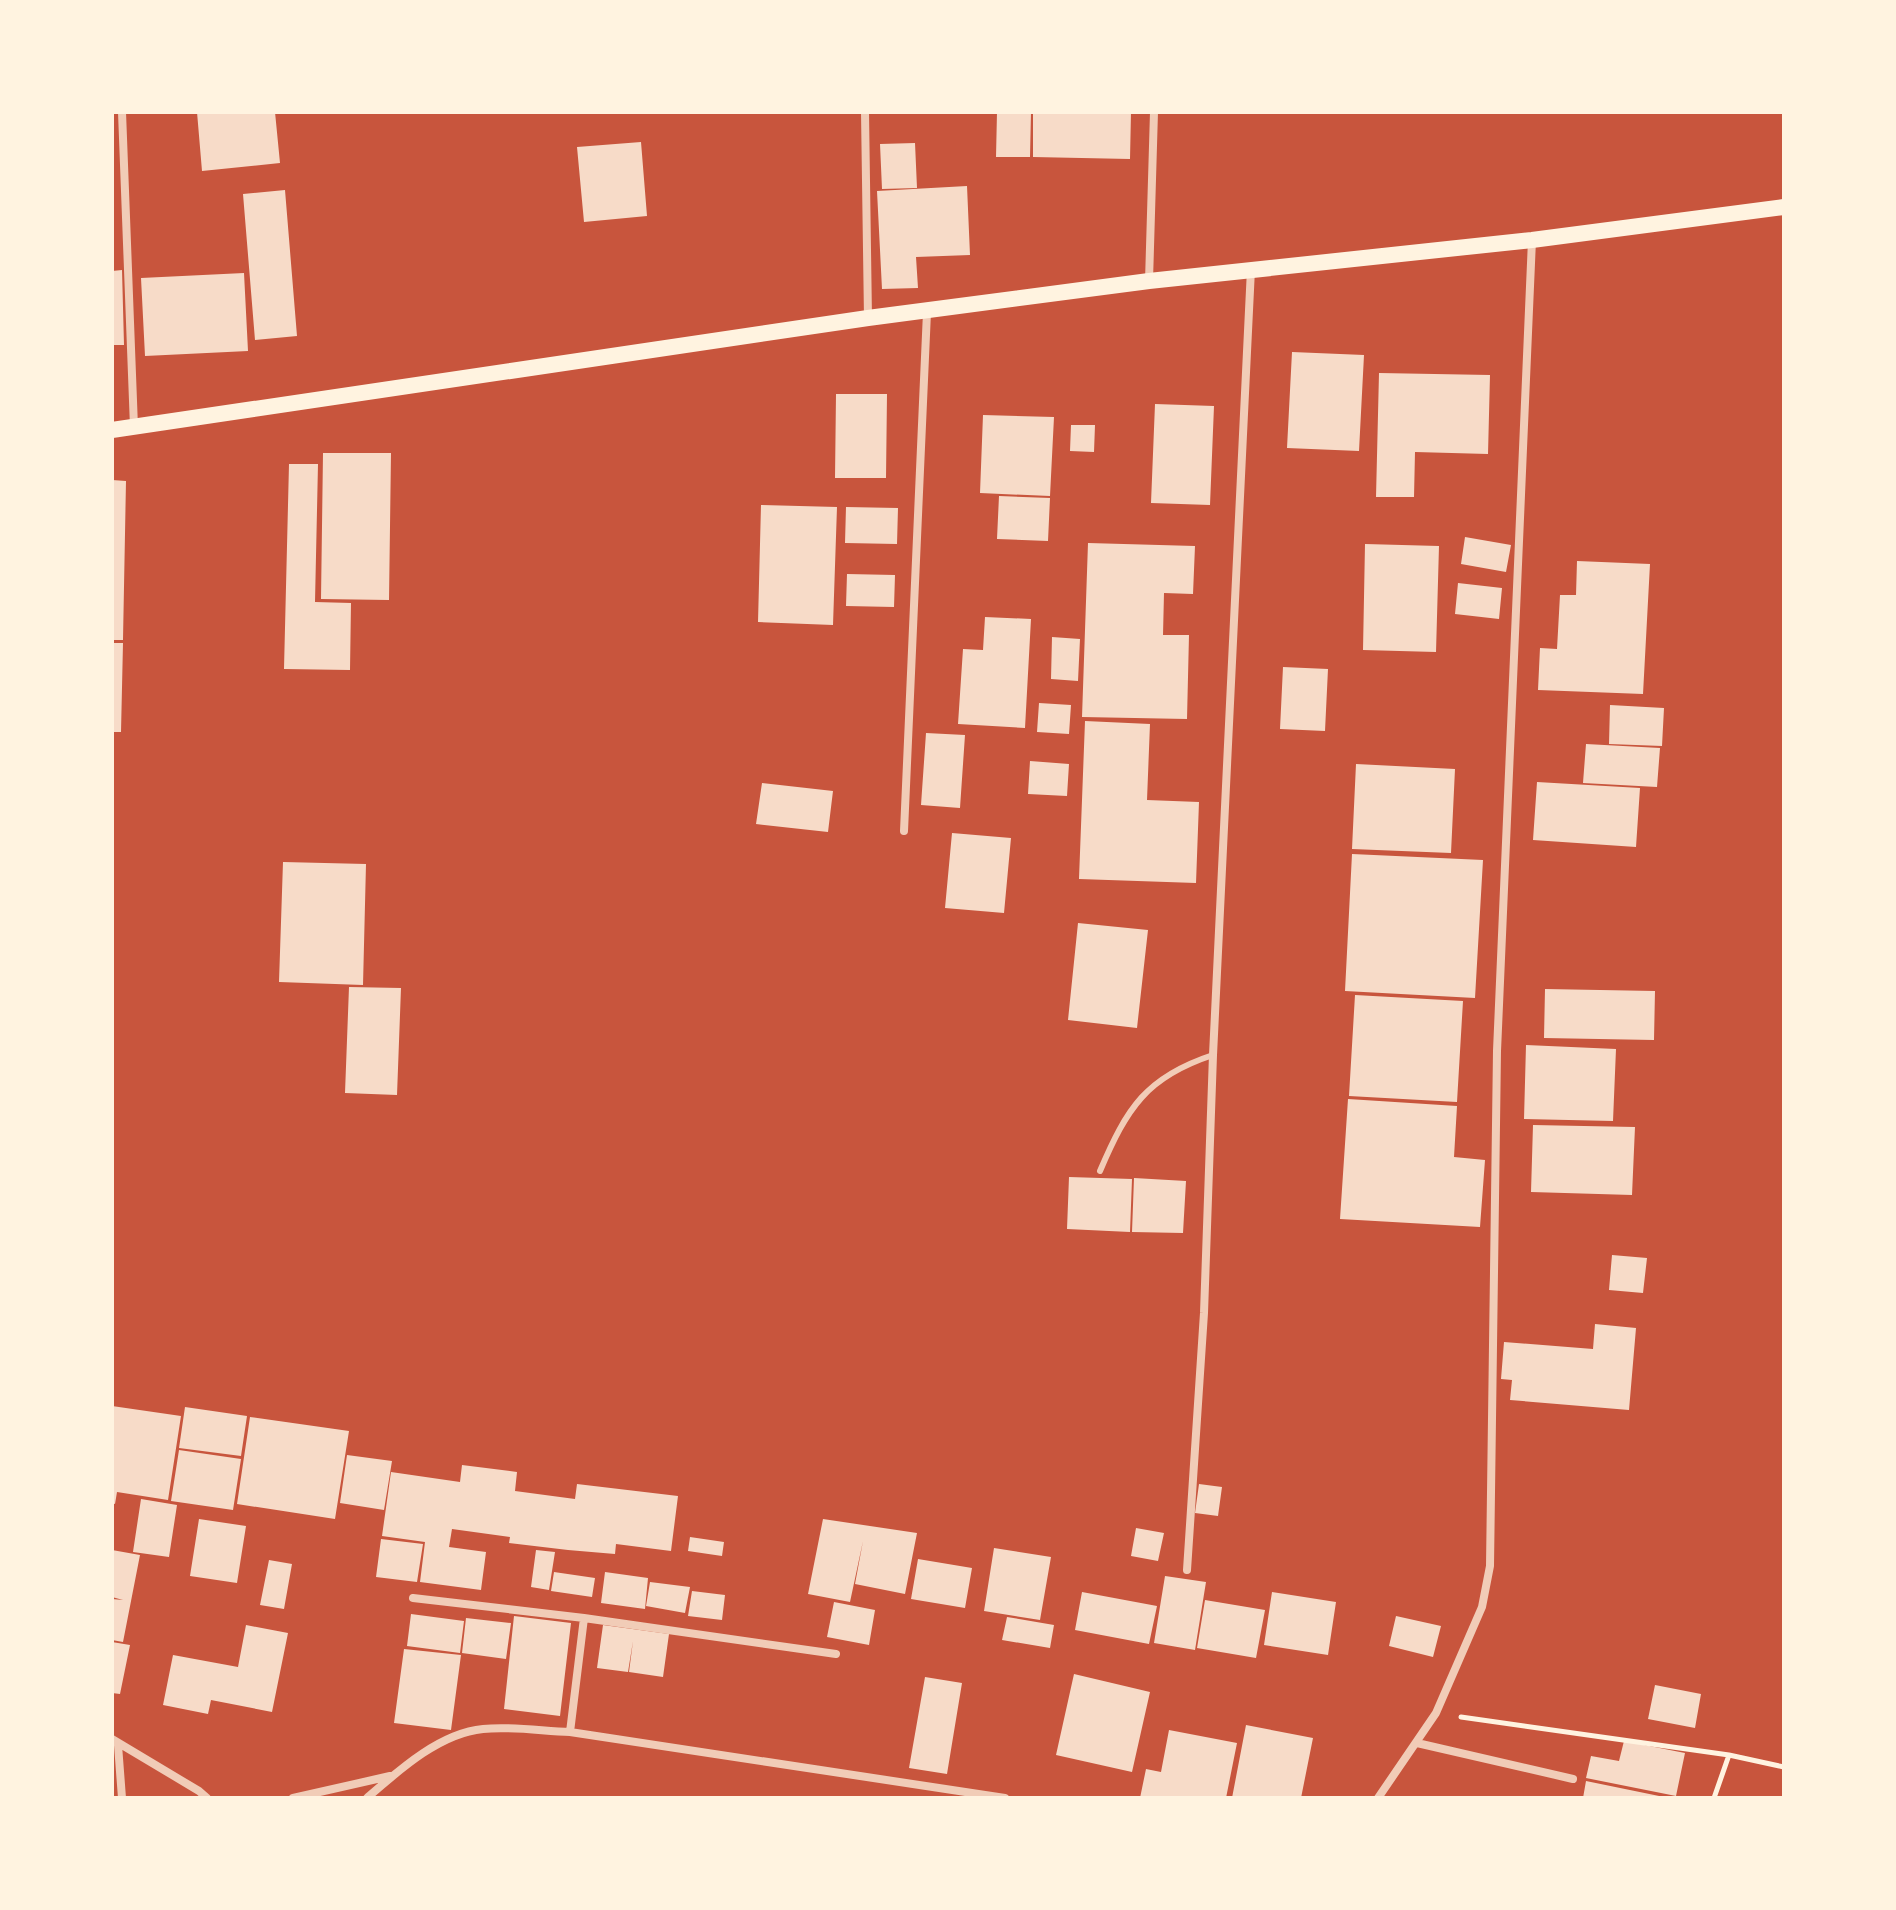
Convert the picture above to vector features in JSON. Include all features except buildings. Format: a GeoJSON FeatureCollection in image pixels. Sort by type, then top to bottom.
{"type":"FeatureCollection","features":[{"type":"Feature","properties":{"kind":"main road"},"geometry":{"type":"LineString","coordinates":[[112,430],[868,318],[1149,281],[1532,240],[1784,207]]}},
{"type":"Feature","properties":{"kind":"street"},"geometry":{"type":"LineString","coordinates":[[122,112],[134,428]]}},
{"type":"Feature","properties":{"kind":"street"},"geometry":{"type":"LineString","coordinates":[[865,112],[868,318]]}},
{"type":"Feature","properties":{"kind":"street"},"geometry":{"type":"LineString","coordinates":[[1149,281],[1154,112]]}},
{"type":"Feature","properties":{"kind":"street"},"geometry":{"type":"LineString","coordinates":[[1378,1798],[1436,1713],[1482,1607],[1490,1566],[1497,1051],[1532,240]]}},
{"type":"Feature","properties":{"kind":"street"},"geometry":{"type":"LineString","coordinates":[[1187,1570],[1204,1313],[1213,1055],[1251,269]]}},
{"type":"Feature","properties":{"kind":"street"},"geometry":{"type":"LineString","coordinates":[[904,831],[927,312]]}},
{"type":"Feature","properties":{"kind":"street"},"geometry":{"type":"LineString","coordinates":[[413,1598],[584,1618],[836,1654]]}},
{"type":"Feature","properties":{"kind":"street"},"geometry":{"type":"LineString","coordinates":[[570,1732],[584,1618]]}},
{"type":"Feature","properties":{"kind":"street"},"geometry":{"type":"LineString","coordinates":[[367,1798],[394,1775],[440,1744],[465,1732],[485,1729],[570,1732],[1005,1798]]}},
{"type":"Feature","properties":{"kind":"street"},"geometry":{"type":"LineString","coordinates":[[115,1742],[122,1798]]}},
{"type":"Feature","properties":{"kind":"street"},"geometry":{"type":"LineString","coordinates":[[115,1742],[189,1784],[207,1798]]}},
{"type":"Feature","properties":{"kind":"street"},"geometry":{"type":"LineString","coordinates":[[1417,1743],[1573,1779]]}},
{"type":"Feature","properties":{"kind":"street"},"geometry":{"type":"LineString","coordinates":[[293,1798],[394,1775]]}},
{"type":"Feature","properties":{"kind":"lane"},"geometry":{"type":"LineString","coordinates":[[1100,1171],[1136,1103],[1155,1084],[1182,1065],[1213,1055]]}},
{"type":"Feature","properties":{"kind":"path"},"geometry":{"type":"LineString","coordinates":[[1436,1713],[1729,1755],[1784,1767]]}},
{"type":"Feature","properties":{"kind":"path"},"geometry":{"type":"LineString","coordinates":[[1714,1798],[1729,1755]]}}]}
